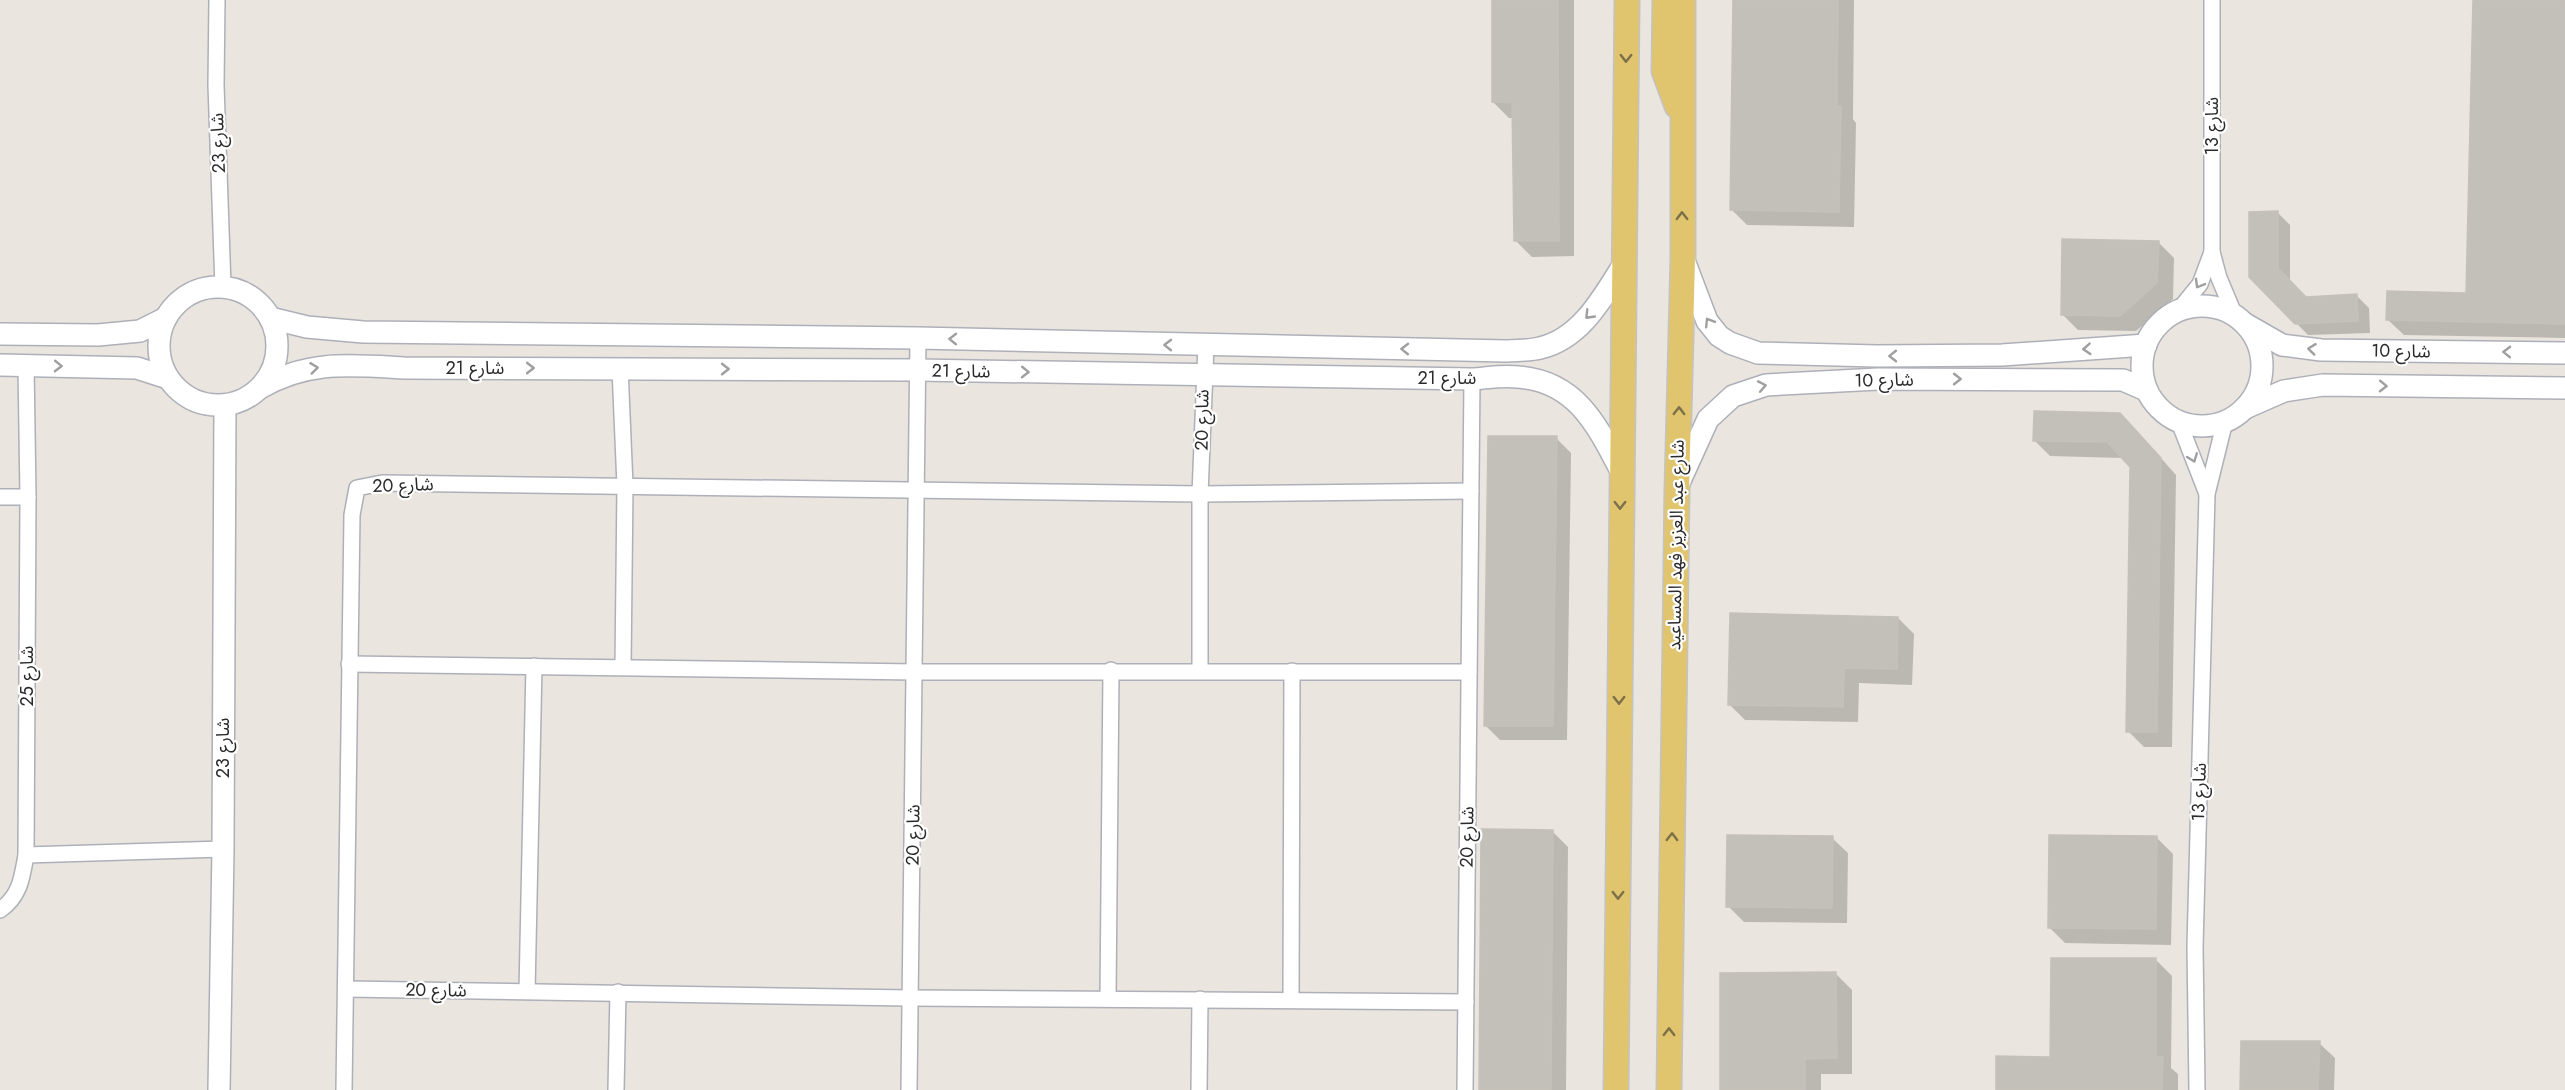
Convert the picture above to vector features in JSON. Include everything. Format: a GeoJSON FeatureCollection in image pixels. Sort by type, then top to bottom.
{"type":"FeatureCollection","features":[{"type":"Feature","properties":{"kind":"main road"},"geometry":{"type":"LineString","coordinates":[[1616,1090],[1627,0]]}},
{"type":"Feature","properties":{"kind":"main road"},"geometry":{"type":"LineString","coordinates":[[1665,0],[1664,71],[1681,116]]}},
{"type":"Feature","properties":{"kind":"main road","name":"شارع عبد العزيز فهد المساعيد"},"geometry":{"type":"LineString","coordinates":[[1669,1090],[1677,490],[1683,258],[1681,116],[1683,0]]}},
{"type":"Feature","properties":{"kind":"street","name":"شارع 23"},"geometry":{"type":"LineString","coordinates":[[217,0],[216,85],[223,287]]}},
{"type":"Feature","properties":{"kind":"street","name":"شارع 13"},"geometry":{"type":"LineString","coordinates":[[2212,0],[2212,252],[2224,291],[2239,319]]}},
{"type":"Feature","properties":{"kind":"street","name":"شارع 13"},"geometry":{"type":"LineString","coordinates":[[2178,311],[2200,284],[2212,252]]}},
{"type":"Feature","properties":{"kind":"street","name":"شارع 10"},"geometry":{"type":"LineString","coordinates":[[1683,258],[1707,321],[1719,336],[1730,343],[1758,353],[1877,357],[2002,355],[2146,345]]}},
{"type":"Feature","properties":{"kind":"street","name":"شارع 21"},"geometry":{"type":"LineString","coordinates":[[270,318],[307,327],[363,332],[918,338],[1506,351],[1540,348],[1561,339],[1592,314],[1623,267]]}},
{"type":"Feature","properties":{"kind":"street"},"geometry":{"type":"LineString","coordinates":[[223,287],[250,296],[270,318],[277,338],[277,351],[272,371],[260,388],[245,399],[225,405],[204,404],[191,399],[174,387],[159,358],[159,337],[166,318],[184,297],[203,288],[223,287]]}},
{"type":"Feature","properties":{"kind":"street"},"geometry":{"type":"LineString","coordinates":[[2200,306],[2212,307],[2239,319],[2257,342],[2262,366],[2257,388],[2244,408],[2225,421],[2202,426],[2179,422],[2160,410],[2146,390],[2142,368],[2146,345],[2158,325],[2178,311],[2200,306]]}},
{"type":"Feature","properties":{"kind":"street"},"geometry":{"type":"LineString","coordinates":[[0,334],[98,335],[140,331],[166,318]]}},
{"type":"Feature","properties":{"kind":"street","name":"شارع 10"},"geometry":{"type":"LineString","coordinates":[[2239,319],[2282,345],[2321,350],[2565,353]]}},
{"type":"Feature","properties":{"kind":"street","name":"شارع 20"},"geometry":{"type":"LineString","coordinates":[[909,1090],[918,490],[918,338]]}},
{"type":"Feature","properties":{"kind":"street","name":"شارع 20"},"geometry":{"type":"LineString","coordinates":[[1200,670],[1200,494],[1203,374],[1206,345]]}},
{"type":"Feature","properties":{"kind":"street"},"geometry":{"type":"LineString","coordinates":[[0,365],[137,368],[168,378]]}},
{"type":"Feature","properties":{"kind":"street","name":"شارع 25"},"geometry":{"type":"LineString","coordinates":[[0,910],[9,904],[21,886],[26,855],[27,365]]}},
{"type":"Feature","properties":{"kind":"street","name":"شارع 21"},"geometry":{"type":"LineString","coordinates":[[260,388],[279,377],[310,367],[357,365],[404,368],[918,370],[1472,379],[1515,376],[1552,384],[1590,415],[1621,471]]}},
{"type":"Feature","properties":{"kind":"street"},"geometry":{"type":"LineString","coordinates":[[620,368],[625,486],[623,667]]}},
{"type":"Feature","properties":{"kind":"street","name":"شارع 20"},"geometry":{"type":"LineString","coordinates":[[1465,1090],[1472,379]]}},
{"type":"Feature","properties":{"kind":"street","name":"شارع 10"},"geometry":{"type":"LineString","coordinates":[[1677,490],[1701,430],[1708,419],[1733,396],[1767,385],[1878,379],[2123,381],[2146,390]]}},
{"type":"Feature","properties":{"kind":"street","name":"شارع 10"},"geometry":{"type":"LineString","coordinates":[[2244,408],[2284,390],[2323,385],[2565,388]]}},
{"type":"Feature","properties":{"kind":"street","name":"شارع 23"},"geometry":{"type":"LineString","coordinates":[[219,1090],[223,849],[225,405]]}},
{"type":"Feature","properties":{"kind":"street","name":"شارع 13"},"geometry":{"type":"LineString","coordinates":[[2197,1090],[2195,947],[2206,494],[2225,421]]}},
{"type":"Feature","properties":{"kind":"street","name":"شارع 13"},"geometry":{"type":"LineString","coordinates":[[2179,422],[2206,494]]}},
{"type":"Feature","properties":{"kind":"street","name":"شارع 20"},"geometry":{"type":"LineString","coordinates":[[344,1090],[352,515],[357,488],[382,483],[1200,494],[1471,491]]}},
{"type":"Feature","properties":{"kind":"street"},"geometry":{"type":"LineString","coordinates":[[0,497],[28,497]]}},
{"type":"Feature","properties":{"kind":"street"},"geometry":{"type":"LineString","coordinates":[[349,664],[915,672],[1111,670],[1469,672]]}},
{"type":"Feature","properties":{"kind":"street"},"geometry":{"type":"LineString","coordinates":[[527,992],[534,666]]}},
{"type":"Feature","properties":{"kind":"street"},"geometry":{"type":"LineString","coordinates":[[1108,998],[1111,670]]}},
{"type":"Feature","properties":{"kind":"street"},"geometry":{"type":"LineString","coordinates":[[1291,1000],[1292,671]]}},
{"type":"Feature","properties":{"kind":"street"},"geometry":{"type":"LineString","coordinates":[[26,855],[223,849]]}},
{"type":"Feature","properties":{"kind":"street","name":"شارع 20"},"geometry":{"type":"LineString","coordinates":[[346,989],[910,998],[1466,1002]]}},
{"type":"Feature","properties":{"kind":"street"},"geometry":{"type":"LineString","coordinates":[[616,1090],[618,992]]}},
{"type":"Feature","properties":{"kind":"street"},"geometry":{"type":"LineString","coordinates":[[1199,1090],[1200,999]]}},
{"type":"Feature","properties":{"kind":"building"},"geometry":{"type":"Polygon","coordinates":[[[1492,0],[1558,0],[1559,241],[1514,241],[1512,103],[1492,102],[1492,0]]]}},
{"type":"Feature","properties":{"kind":"building"},"geometry":{"type":"Polygon","coordinates":[[[1733,0],[1838,0],[1837,106],[1841,106],[1839,212],[1730,210],[1733,0]]]}},
{"type":"Feature","properties":{"kind":"building"},"geometry":{"type":"Polygon","coordinates":[[[2473,0],[2565,0],[2565,324],[2386,320],[2387,291],[2466,293],[2473,0]]]}},
{"type":"Feature","properties":{"kind":"building"},"geometry":{"type":"Polygon","coordinates":[[[2278,211],[2278,268],[2306,297],[2357,294],[2358,321],[2295,324],[2249,277],[2249,212],[2278,211]]]}},
{"type":"Feature","properties":{"kind":"building"},"geometry":{"type":"Polygon","coordinates":[[[2062,239],[2159,241],[2157,283],[2120,316],[2061,315],[2062,239]]]}},
{"type":"Feature","properties":{"kind":"building"},"geometry":{"type":"Polygon","coordinates":[[[2034,411],[2120,413],[2161,458],[2157,732],[2126,732],[2130,467],[2107,442],[2033,441],[2034,411]]]}},
{"type":"Feature","properties":{"kind":"building"},"geometry":{"type":"Polygon","coordinates":[[[1488,436],[1557,436],[1553,726],[1484,726],[1488,436]]]}},
{"type":"Feature","properties":{"kind":"building"},"geometry":{"type":"Polygon","coordinates":[[[1730,613],[1898,617],[1897,669],[1844,668],[1843,707],[1728,705],[1730,613]]]}},
{"type":"Feature","properties":{"kind":"building"},"geometry":{"type":"Polygon","coordinates":[[[1481,829],[1553,830],[1551,1090],[1479,1090],[1481,829]]]}},
{"type":"Feature","properties":{"kind":"building"},"geometry":{"type":"Polygon","coordinates":[[[1727,835],[1833,836],[1832,908],[1726,907],[1727,835]]]}},
{"type":"Feature","properties":{"kind":"building"},"geometry":{"type":"Polygon","coordinates":[[[2049,835],[2157,836],[2156,929],[2048,928],[2049,835]]]}},
{"type":"Feature","properties":{"kind":"building"},"geometry":{"type":"Polygon","coordinates":[[[2051,958],[2156,958],[2156,1057],[2163,1057],[2162,1090],[1996,1090],[1996,1056],[2050,1057],[2051,958]]]}},
{"type":"Feature","properties":{"kind":"building"},"geometry":{"type":"Polygon","coordinates":[[[1836,972],[1837,1058],[1805,1059],[1805,1090],[1720,1090],[1720,973],[1836,972]]]}},
{"type":"Feature","properties":{"kind":"building"},"geometry":{"type":"Polygon","coordinates":[[[2241,1041],[2320,1041],[2318,1090],[2240,1090],[2241,1041]]]}}]}
